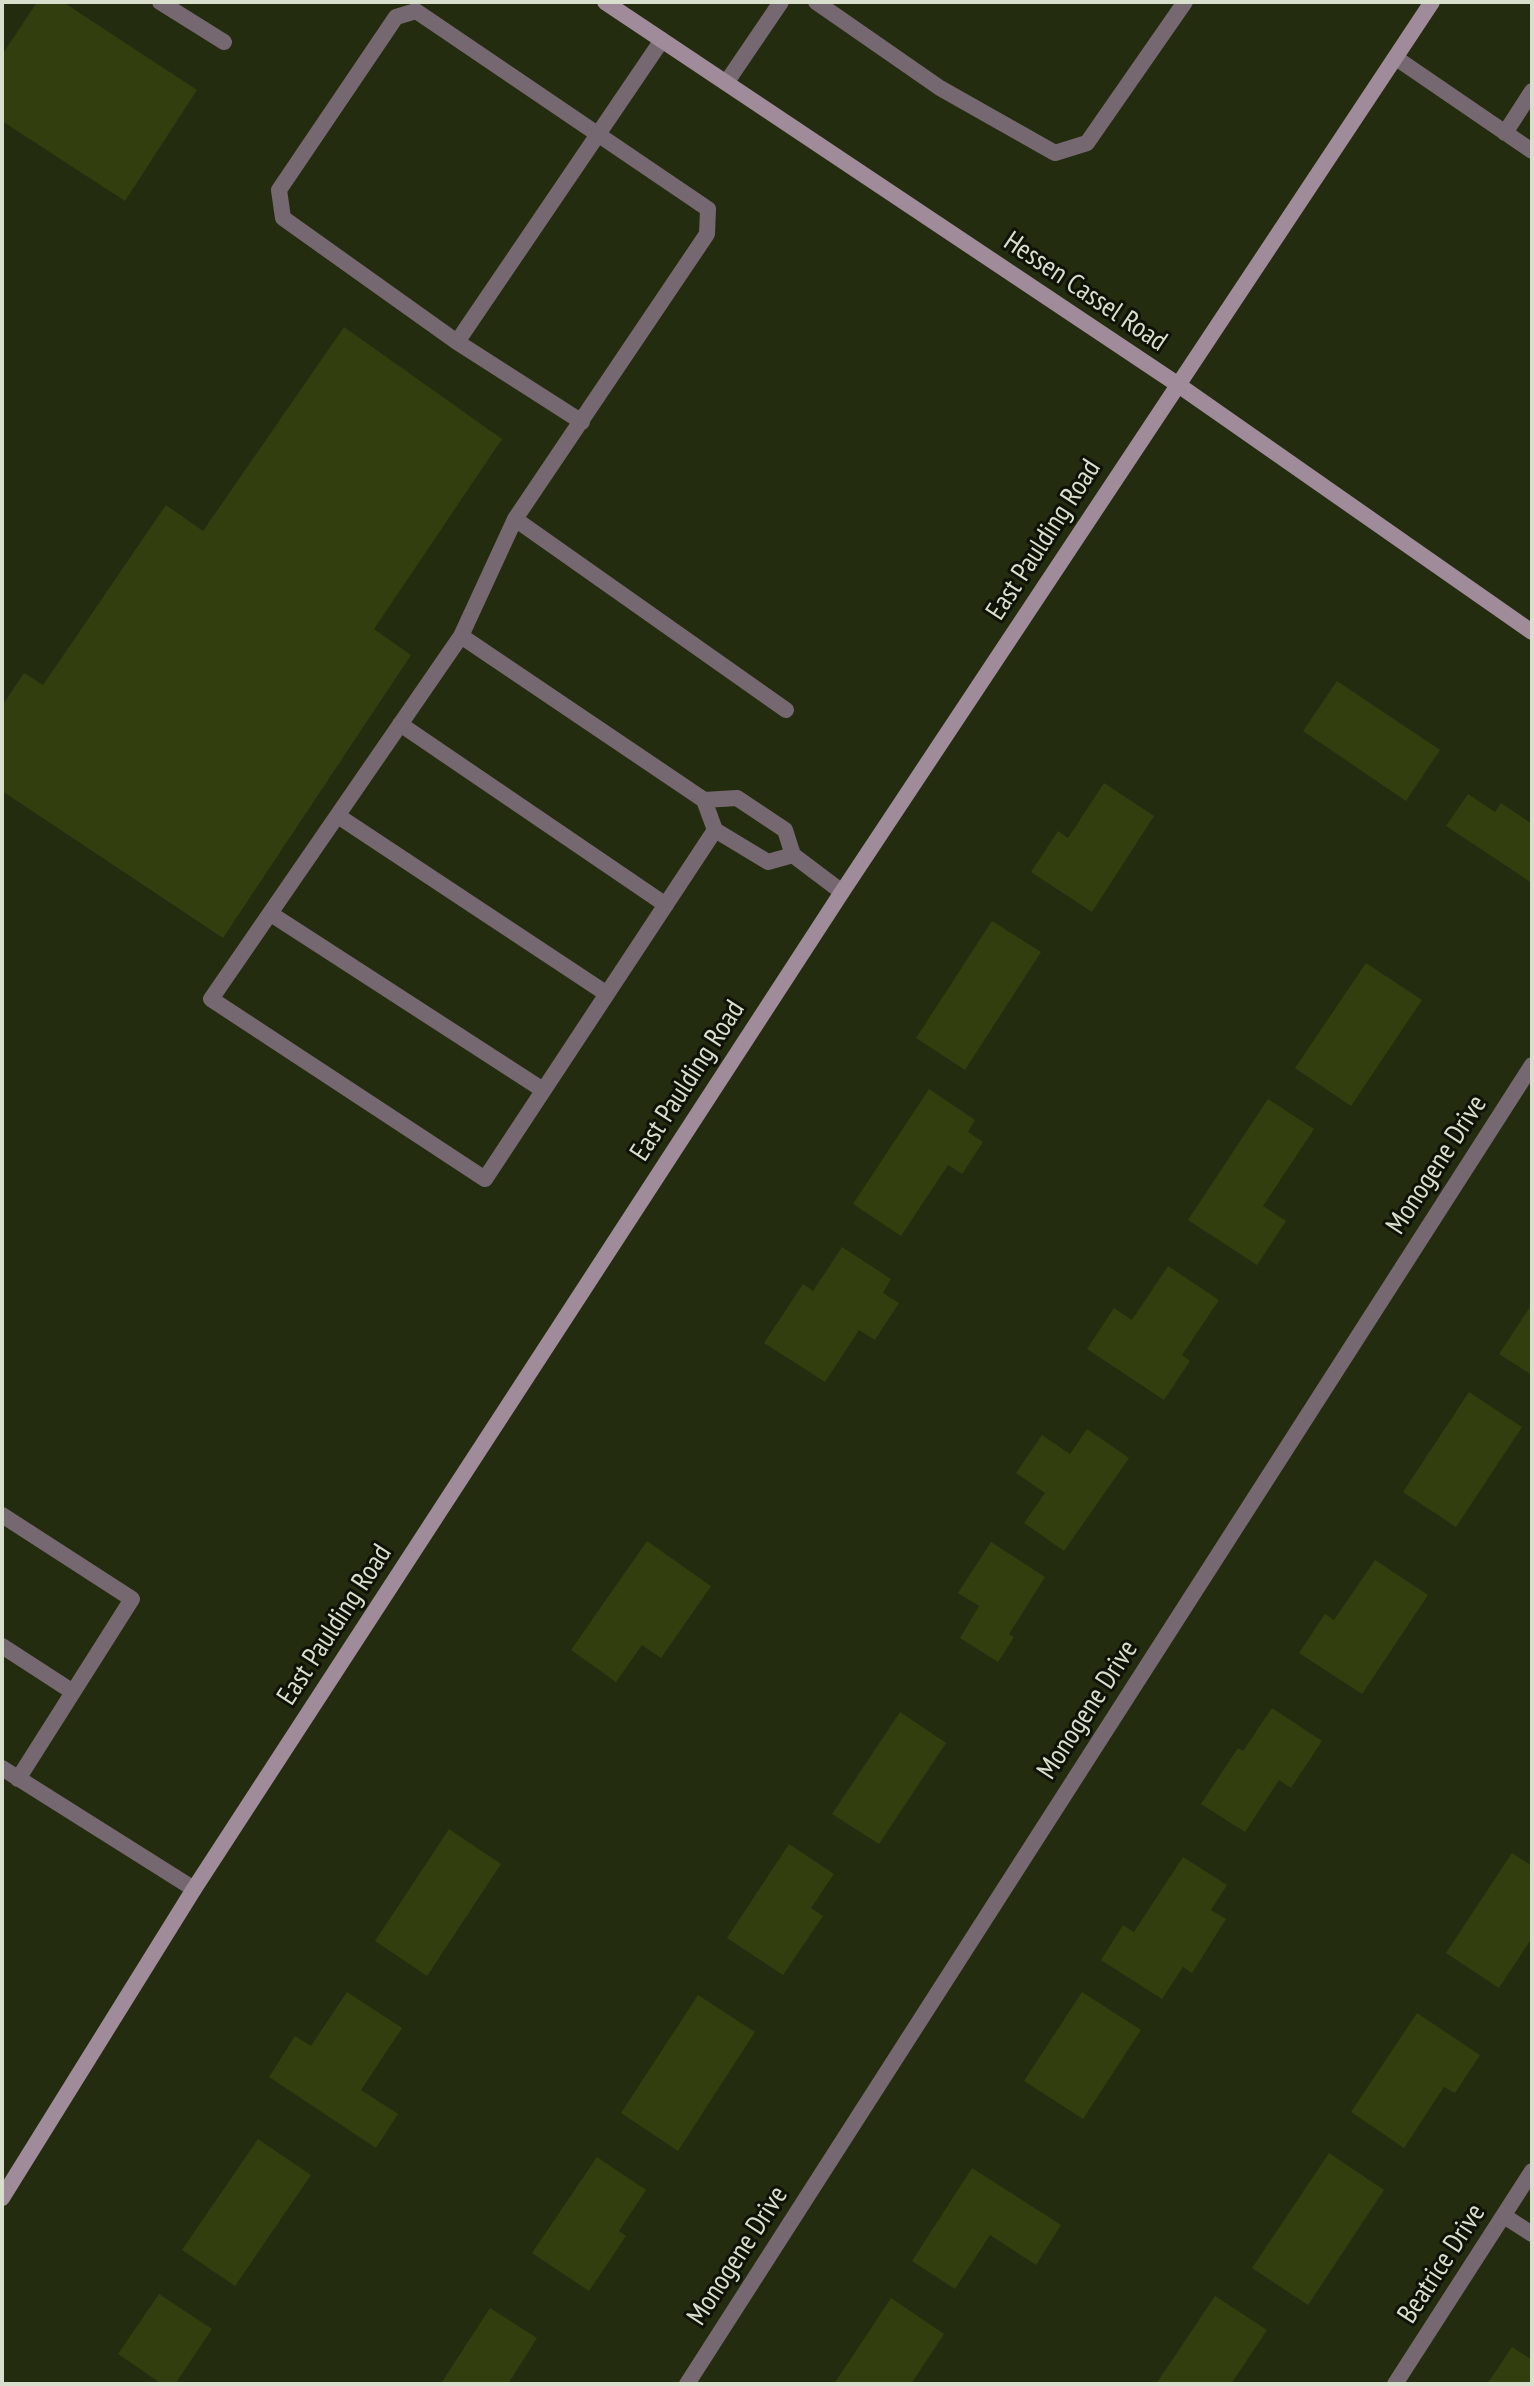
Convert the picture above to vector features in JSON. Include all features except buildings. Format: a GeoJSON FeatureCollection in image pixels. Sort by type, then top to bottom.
{"type":"FeatureCollection","features":[{"type":"Feature","properties":{"kind":"main road","name":"Hessen Cassel Road"},"geometry":{"type":"LineString","coordinates":[[605,2],[1177,384],[1532,632]]}},
{"type":"Feature","properties":{"kind":"main road","name":"East Paulding Road"},"geometry":{"type":"LineString","coordinates":[[2,2198],[194,1889],[842,892],[1432,2]]}},
{"type":"Feature","properties":{"kind":"street"},"geometry":{"type":"LineString","coordinates":[[160,2],[224,42]]}},
{"type":"Feature","properties":{"kind":"street"},"geometry":{"type":"LineString","coordinates":[[726,83],[781,2]]}},
{"type":"Feature","properties":{"kind":"street"},"geometry":{"type":"LineString","coordinates":[[816,2],[940,88],[1055,153],[1087,143],[1185,2]]}},
{"type":"Feature","properties":{"kind":"street"},"geometry":{"type":"LineString","coordinates":[[582,422],[457,342],[283,218],[279,190],[396,17],[416,11],[600,132],[708,209],[707,234],[582,422],[515,519],[461,636],[211,999],[485,1179],[715,830]]}},
{"type":"Feature","properties":{"kind":"street"},"geometry":{"type":"LineString","coordinates":[[457,342],[662,40]]}},
{"type":"Feature","properties":{"kind":"street"},"geometry":{"type":"LineString","coordinates":[[1396,58],[1532,151]]}},
{"type":"Feature","properties":{"kind":"street"},"geometry":{"type":"LineString","coordinates":[[1505,133],[1532,91]]}},
{"type":"Feature","properties":{"kind":"street"},"geometry":{"type":"LineString","coordinates":[[515,519],[786,710]]}},
{"type":"Feature","properties":{"kind":"street"},"geometry":{"type":"LineString","coordinates":[[461,636],[704,800],[715,830],[768,862],[793,855]]}},
{"type":"Feature","properties":{"kind":"street"},"geometry":{"type":"LineString","coordinates":[[400,724],[666,905]]}},
{"type":"Feature","properties":{"kind":"street"},"geometry":{"type":"LineString","coordinates":[[704,800],[737,798],[785,830],[793,855],[842,892]]}},
{"type":"Feature","properties":{"kind":"street"},"geometry":{"type":"LineString","coordinates":[[338,816],[607,994]]}},
{"type":"Feature","properties":{"kind":"street"},"geometry":{"type":"LineString","coordinates":[[271,914],[543,1090]]}},
{"type":"Feature","properties":{"kind":"street","name":"Monogene Drive"},"geometry":{"type":"LineString","coordinates":[[687,2384],[1532,1065]]}},
{"type":"Feature","properties":{"kind":"street"},"geometry":{"type":"LineString","coordinates":[[2,1515],[132,1599],[18,1779]]}},
{"type":"Feature","properties":{"kind":"street"},"geometry":{"type":"LineString","coordinates":[[2,1646],[73,1692]]}},
{"type":"Feature","properties":{"kind":"street"},"geometry":{"type":"LineString","coordinates":[[2,1768],[194,1889]]}},
{"type":"Feature","properties":{"kind":"street","name":"Beatrice Drive"},"geometry":{"type":"LineString","coordinates":[[1395,2384],[1532,2171]]}},
{"type":"Feature","properties":{"kind":"street"},"geometry":{"type":"LineString","coordinates":[[1504,2216],[1532,2234]]}}]}
